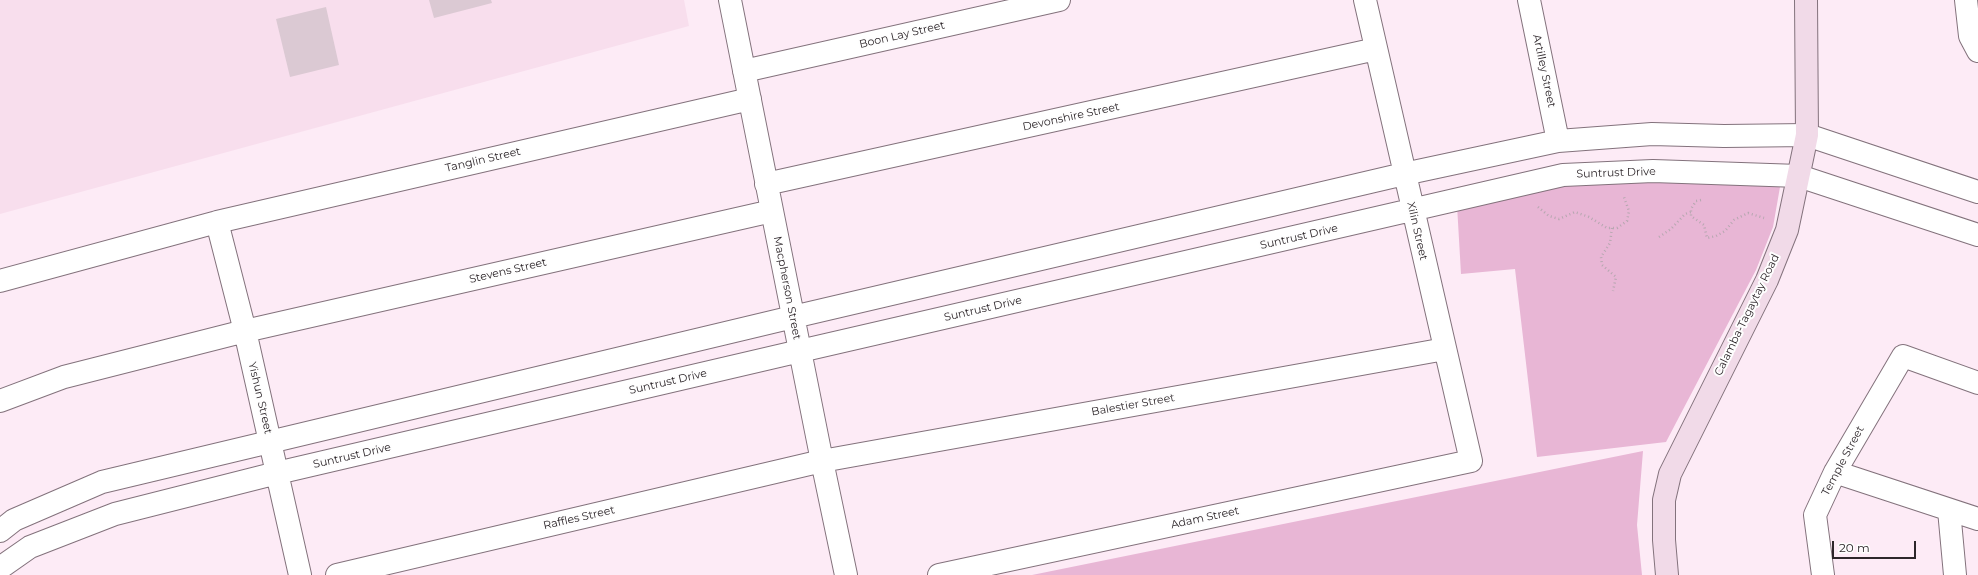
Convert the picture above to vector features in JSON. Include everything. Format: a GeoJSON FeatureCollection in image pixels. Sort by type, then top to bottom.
{"type":"FeatureCollection","features":[{"type":"Feature","properties":{"kind":"main road","name":"Calamba-Tagaytay Road"},"geometry":{"type":"LineString","coordinates":[[1667,575],[1664,540],[1664,500],[1670,474],[1767,280],[1788,226],[1807,135],[1806,0]]}},
{"type":"Feature","properties":{"kind":"street","name":"Macpherson Street"},"geometry":{"type":"LineString","coordinates":[[730,0],[846,575]]}},
{"type":"Feature","properties":{"kind":"street","name":"Boon Lay Street"},"geometry":{"type":"LineString","coordinates":[[744,71],[1059,0]]}},
{"type":"Feature","properties":{"kind":"street","name":"Xilin Street"},"geometry":{"type":"LineString","coordinates":[[1365,0],[1471,461]]}},
{"type":"Feature","properties":{"kind":"street","name":"Artilley Street"},"geometry":{"type":"LineString","coordinates":[[1529,0],[1558,141]]}},
{"type":"Feature","properties":{"kind":"street"},"geometry":{"type":"LineString","coordinates":[[1966,0],[1970,36],[1978,51]]}},
{"type":"Feature","properties":{"kind":"street","name":"Devonshire Street"},"geometry":{"type":"LineString","coordinates":[[766,184],[1376,50]]}},
{"type":"Feature","properties":{"kind":"street","name":"Tanglin Street"},"geometry":{"type":"LineString","coordinates":[[0,281],[217,222],[750,99]]}},
{"type":"Feature","properties":{"kind":"street"},"geometry":{"type":"LineString","coordinates":[[0,531],[14,520],[102,482],[793,317],[1404,174],[1558,141],[1652,134],[1724,136],[1807,135],[1978,192]]}},
{"type":"Feature","properties":{"kind":"street","name":"Suntrust Drive"},"geometry":{"type":"LineString","coordinates":[[0,568],[30,547],[115,514],[277,474],[800,351],[1413,211],[1563,175],[1653,171],[1799,176],[1978,235]]}},
{"type":"Feature","properties":{"kind":"street","name":"Stevens Street"},"geometry":{"type":"LineString","coordinates":[[0,401],[64,377],[245,331],[772,211]]}},
{"type":"Feature","properties":{"kind":"street","name":"Yishun Street"},"geometry":{"type":"LineString","coordinates":[[217,222],[245,331],[300,575]]}},
{"type":"Feature","properties":{"kind":"street","name":"Balestier Street"},"geometry":{"type":"LineString","coordinates":[[822,461],[1445,348]]}},
{"type":"Feature","properties":{"kind":"street","name":"Temple Street"},"geometry":{"type":"LineString","coordinates":[[1823,575],[1815,515],[1835,472],[1903,356],[1978,383]]}},
{"type":"Feature","properties":{"kind":"street","name":"Raffles Street"},"geometry":{"type":"LineString","coordinates":[[337,575],[822,461]]}},
{"type":"Feature","properties":{"kind":"street","name":"Adam Street"},"geometry":{"type":"LineString","coordinates":[[939,575],[1471,461]]}},
{"type":"Feature","properties":{"kind":"street"},"geometry":{"type":"LineString","coordinates":[[1835,472],[1978,519]]}},
{"type":"Feature","properties":{"kind":"street"},"geometry":{"type":"LineString","coordinates":[[1949,510],[1955,575]]}},
{"type":"Feature","properties":{"kind":"path"},"geometry":{"type":"LineString","coordinates":[[1713,172],[1710,195],[1706,200],[1696,201],[1691,209],[1691,216],[1704,225],[1707,238],[1720,234],[1734,220],[1748,213],[1788,226]]}},
{"type":"Feature","properties":{"kind":"path"},"geometry":{"type":"LineString","coordinates":[[1528,184],[1531,197],[1539,210],[1550,216],[1559,219],[1575,212],[1589,217],[1607,228],[1616,228],[1626,221],[1629,211],[1614,173]]}},
{"type":"Feature","properties":{"kind":"path"},"geometry":{"type":"LineString","coordinates":[[1659,237],[1671,229],[1685,214],[1691,212]]}},
{"type":"Feature","properties":{"kind":"path"},"geometry":{"type":"LineString","coordinates":[[1612,228],[1610,243],[1601,257],[1602,265],[1616,277],[1613,292]]}},
{"type":"Feature","properties":{"kind":"shaded area"},"geometry":{"type":"Polygon","coordinates":[[[0,0],[684,0],[689,26],[0,214],[0,0]]]}},
{"type":"Feature","properties":{"kind":"shaded area"},"geometry":{"type":"Polygon","coordinates":[[[1718,181],[1780,187],[1773,227],[1756,270],[1666,442],[1537,457],[1515,269],[1461,274],[1457,205],[1568,183],[1718,181]]]}},
{"type":"Feature","properties":{"kind":"shaded area"},"geometry":{"type":"Polygon","coordinates":[[[1643,451],[1637,525],[1642,575],[1032,575],[1643,451]]]}},
{"type":"Feature","properties":{"kind":"building"},"geometry":{"type":"Polygon","coordinates":[[[429,0],[491,0],[492,3],[434,18],[429,0]]]}},
{"type":"Feature","properties":{"kind":"building"},"geometry":{"type":"Polygon","coordinates":[[[326,7],[339,65],[290,77],[276,19],[326,7]]]}}]}
